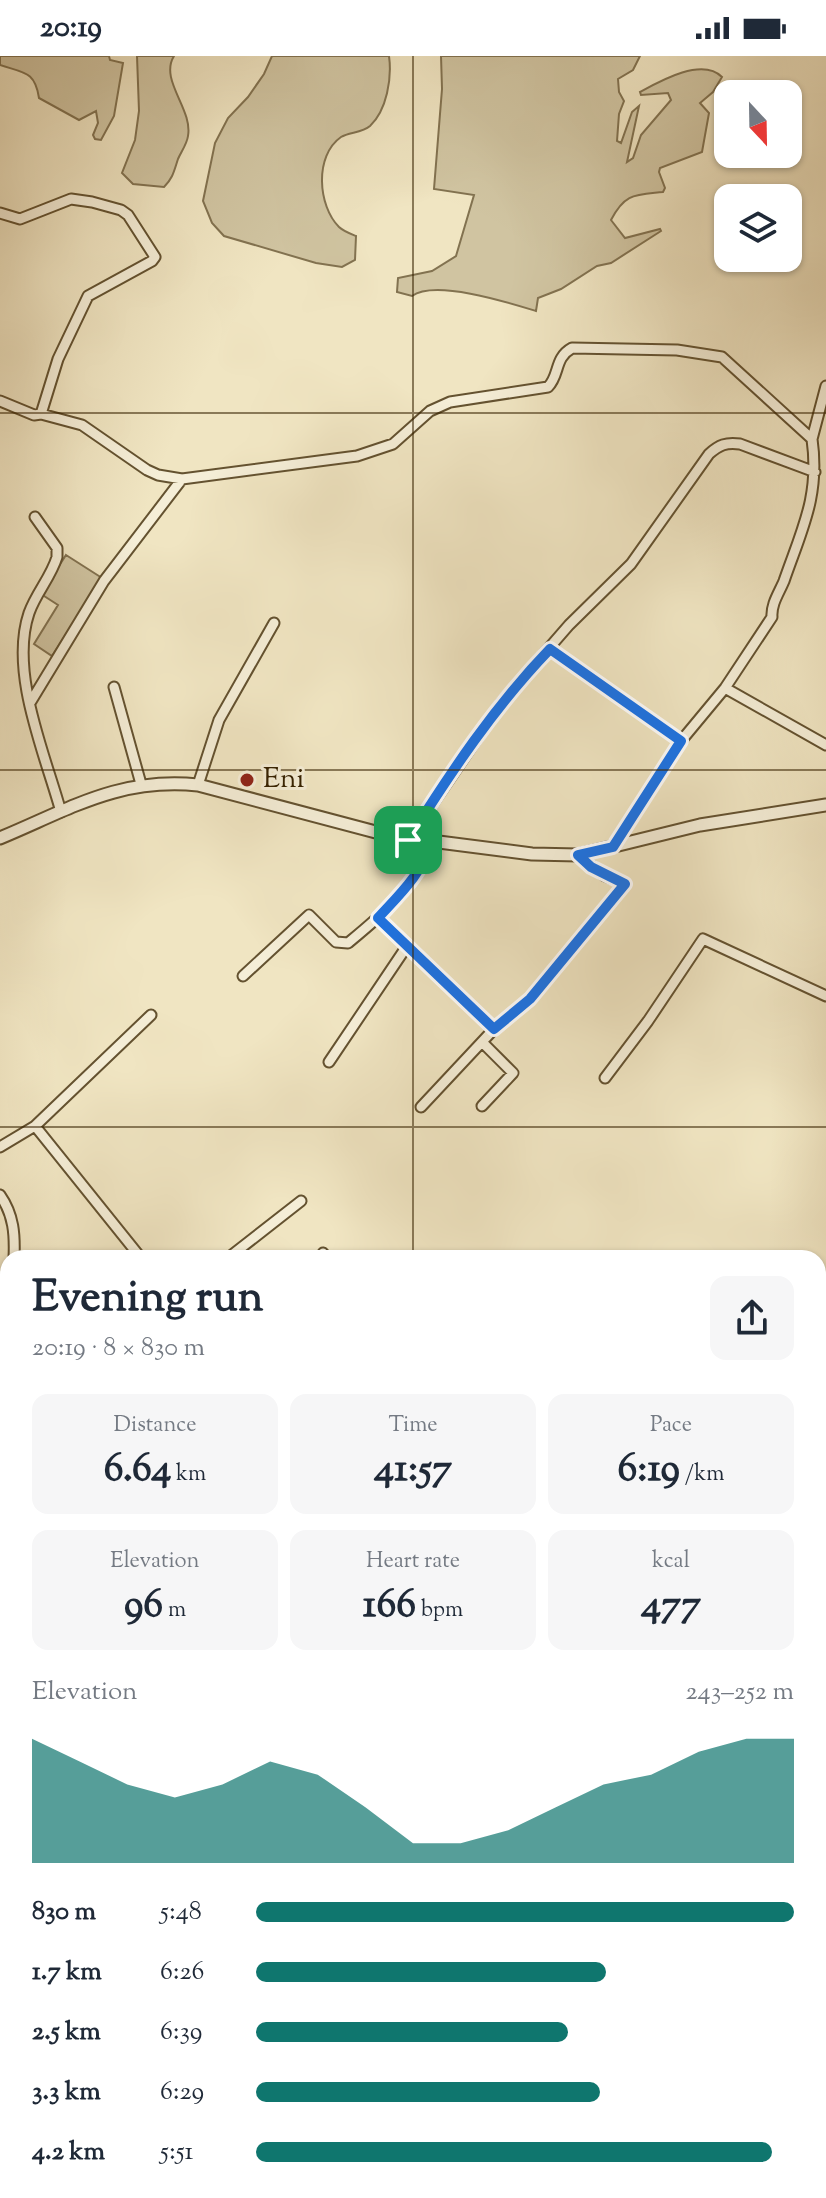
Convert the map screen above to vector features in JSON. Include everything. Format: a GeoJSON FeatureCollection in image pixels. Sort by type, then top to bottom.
{"type":"FeatureCollection","features":[{"type":"Feature","properties":{"kind":"street"},"geometry":{"type":"LineString","coordinates":[[0,213],[20,219],[71,199],[121,210],[128,215],[155,257],[88,296],[58,359],[41,414]]}},
{"type":"Feature","properties":{"kind":"street"},"geometry":{"type":"LineString","coordinates":[[0,401],[34,415],[41,414],[82,425],[147,470],[182,479],[369,452],[402,439],[430,411],[450,402],[548,387],[553,382],[563,353],[572,348],[677,350],[722,357],[812,439]]}},
{"type":"Feature","properties":{"kind":"street"},"geometry":{"type":"LineString","coordinates":[[613,847],[681,741],[725,688],[772,617],[771,608],[813,498],[815,472],[812,439],[826,386]]}},
{"type":"Feature","properties":{"kind":"street"},"geometry":{"type":"LineString","coordinates":[[408,840],[494,712],[569,625],[631,564],[709,454],[718,446],[730,442],[815,472]]}},
{"type":"Feature","properties":{"kind":"street"},"geometry":{"type":"LineString","coordinates":[[30,703],[104,581],[182,479]]}},
{"type":"Feature","properties":{"kind":"street"},"geometry":{"type":"LineString","coordinates":[[35,517],[57,548],[57,557],[29,612],[21,659],[30,703],[61,812]]}},
{"type":"Feature","properties":{"kind":"street"},"geometry":{"type":"LineString","coordinates":[[198,785],[219,720],[274,623]]}},
{"type":"Feature","properties":{"kind":"street"},"geometry":{"type":"LineString","coordinates":[[550,649],[681,741]]}},
{"type":"Feature","properties":{"kind":"street"},"geometry":{"type":"LineString","coordinates":[[114,687],[141,784]]}},
{"type":"Feature","properties":{"kind":"street"},"geometry":{"type":"LineString","coordinates":[[725,688],[826,745]]}},
{"type":"Feature","properties":{"kind":"street"},"geometry":{"type":"LineString","coordinates":[[0,838],[116,790],[161,783],[198,785],[421,844],[431,841],[532,854],[578,855],[700,825],[826,805]]}},
{"type":"Feature","properties":{"kind":"street"},"geometry":{"type":"LineString","coordinates":[[243,976],[309,915],[330,936],[343,944],[348,943],[378,918],[423,865],[431,841]]}},
{"type":"Feature","properties":{"kind":"street"},"geometry":{"type":"LineString","coordinates":[[421,1107],[494,1029],[530,999],[625,884],[598,871],[578,855]]}},
{"type":"Feature","properties":{"kind":"street"},"geometry":{"type":"LineString","coordinates":[[378,918],[494,1029]]}},
{"type":"Feature","properties":{"kind":"street"},"geometry":{"type":"LineString","coordinates":[[605,1078],[703,939],[826,996]]}},
{"type":"Feature","properties":{"kind":"street"},"geometry":{"type":"LineString","coordinates":[[329,1062],[407,946]]}},
{"type":"Feature","properties":{"kind":"street"},"geometry":{"type":"LineString","coordinates":[[0,1147],[35,1126],[151,1015]]}},
{"type":"Feature","properties":{"kind":"street"},"geometry":{"type":"LineString","coordinates":[[482,1106],[513,1073],[483,1043]]}},
{"type":"Feature","properties":{"kind":"street"},"geometry":{"type":"LineString","coordinates":[[35,1126],[135,1250]]}},
{"type":"Feature","properties":{"kind":"street"},"geometry":{"type":"LineString","coordinates":[[0,1195],[15,1230],[14,1250]]}},
{"type":"Feature","properties":{"kind":"street"},"geometry":{"type":"LineString","coordinates":[[238,1250],[301,1201]]}},
{"type":"Feature","properties":{"kind":"shaded area"},"geometry":{"type":"Polygon","coordinates":[[[0,56],[109,56],[110,60],[123,63],[114,116],[101,140],[93,135],[98,123],[96,111],[79,120],[39,98],[31,78],[0,65],[0,56]]]}},
{"type":"Feature","properties":{"kind":"shaded area"},"geometry":{"type":"Polygon","coordinates":[[[137,56],[174,56],[170,65],[171,75],[186,115],[188,136],[173,174],[164,187],[133,184],[122,173],[135,140],[139,111],[137,56]]]}},
{"type":"Feature","properties":{"kind":"shaded area"},"geometry":{"type":"Polygon","coordinates":[[[272,56],[389,56],[389,84],[381,111],[370,126],[344,135],[332,145],[323,168],[323,194],[332,218],[341,228],[356,236],[355,260],[342,267],[316,263],[224,236],[212,223],[203,201],[215,143],[228,118],[264,74],[272,56]]]}},
{"type":"Feature","properties":{"kind":"shaded area"},"geometry":{"type":"Polygon","coordinates":[[[441,56],[640,56],[633,70],[618,79],[619,92],[624,101],[619,114],[617,141],[621,143],[632,112],[639,106],[627,162],[633,158],[641,135],[671,100],[668,93],[641,95],[640,92],[669,77],[693,70],[714,71],[722,77],[714,80],[713,92],[700,103],[709,113],[702,152],[660,168],[665,188],[663,192],[626,200],[611,220],[625,238],[661,231],[611,263],[597,266],[561,289],[538,298],[536,311],[454,291],[423,291],[412,296],[397,292],[398,278],[432,271],[456,256],[474,195],[434,189],[442,89],[441,56]]]}},
{"type":"Feature","properties":{"kind":"shaded area"},"geometry":{"type":"Polygon","coordinates":[[[66,555],[102,578],[52,656],[34,644],[58,605],[41,594],[66,555]]]}},
{"type":"Feature","properties":{"kind":"place","name":"Eni"},"geometry":{"type":"Point","coordinates":[247,780]}},
{"type":"Feature","properties":{"kind":"route"},"geometry":{"type":"LineString","coordinates":[[550,649],[681,741],[613,847],[578,855],[605,876],[625,884],[530,999],[494,1029],[378,918],[423,865],[431,841],[421,844],[408,840],[502,702],[550,649]]}}]}
